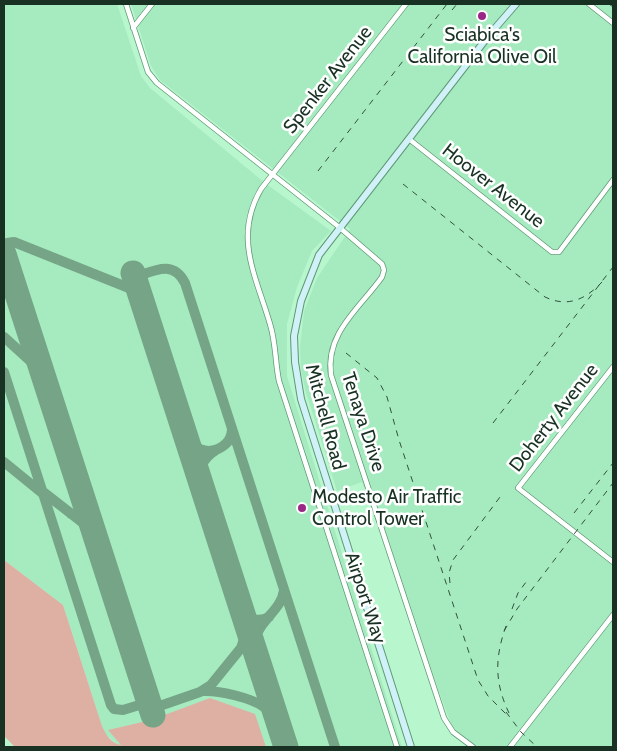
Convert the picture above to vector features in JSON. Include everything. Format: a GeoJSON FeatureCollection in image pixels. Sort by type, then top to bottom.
{"type":"FeatureCollection","features":[{"type":"Feature","properties":{"kind":"main road","name":"Mitchell Road"},"geometry":{"type":"LineString","coordinates":[[412,747],[304,410],[296,371],[294,349],[301,300],[319,255],[490,34],[516,4]]}},
{"type":"Feature","properties":{"kind":"street","name":"Tenaya Drive"},"geometry":{"type":"LineString","coordinates":[[126,4],[148,72],[157,83],[380,261],[384,270],[381,279],[336,338],[330,356],[331,375],[444,718],[453,732],[473,747]]}},
{"type":"Feature","properties":{"kind":"street"},"geometry":{"type":"LineString","coordinates":[[133,28],[152,4]]}},
{"type":"Feature","properties":{"kind":"street","name":"Spenker Avenue"},"geometry":{"type":"LineString","coordinates":[[273,174],[406,4]]}},
{"type":"Feature","properties":{"kind":"street"},"geometry":{"type":"LineString","coordinates":[[589,4],[613,22]]}},
{"type":"Feature","properties":{"kind":"street","name":"Hoover Avenue"},"geometry":{"type":"LineString","coordinates":[[409,139],[552,252],[558,252],[613,180]]}},
{"type":"Feature","properties":{"kind":"street","name":"Airport Way"},"geometry":{"type":"LineString","coordinates":[[273,174],[257,197],[250,214],[247,238],[250,259],[271,327],[280,381],[397,747]]}},
{"type":"Feature","properties":{"kind":"street","name":"Doherty Avenue"},"geometry":{"type":"LineString","coordinates":[[613,367],[518,488],[613,562]]}},
{"type":"Feature","properties":{"kind":"street"},"geometry":{"type":"LineString","coordinates":[[510,747],[613,615]]}},
{"type":"Feature","properties":{"kind":"shaded area"},"geometry":{"type":"Polygon","coordinates":[[[4,4],[117,4],[141,76],[150,88],[265,183],[331,231],[312,251],[297,287],[287,324],[287,376],[402,747],[127,747],[117,744],[105,734],[63,605],[4,560],[4,4]]]}},
{"type":"Feature","properties":{"kind":"shaded area"},"geometry":{"type":"Polygon","coordinates":[[[131,4],[613,4],[613,747],[478,747],[452,727],[362,482],[337,491],[305,389],[301,369],[300,348],[304,311],[317,278],[350,229],[160,80],[151,66],[131,4]]]}},
{"type":"Feature","properties":{"kind":"shaded area"},"geometry":{"type":"Polygon","coordinates":[[[4,560],[63,605],[102,726],[114,742],[121,745],[108,730],[151,720],[210,698],[255,714],[266,747],[15,747],[4,736],[4,560]]]}},
{"type":"Feature","properties":{"kind":"taxiway"},"geometry":{"type":"LineString","coordinates":[[4,250],[7,243],[14,242],[139,292]]}},
{"type":"Feature","properties":{"kind":"taxiway"},"geometry":{"type":"LineString","coordinates":[[135,277],[156,270],[169,269],[175,271],[185,283],[335,747]]}},
{"type":"Feature","properties":{"kind":"taxiway"},"geometry":{"type":"LineString","coordinates":[[4,337],[38,368],[43,375]]}},
{"type":"Feature","properties":{"kind":"taxiway"},"geometry":{"type":"LineString","coordinates":[[4,372],[111,705],[114,709],[123,710],[149,702]]}},
{"type":"Feature","properties":{"kind":"taxiway"},"geometry":{"type":"LineString","coordinates":[[186,435],[198,448],[211,451],[226,444],[232,429]]}},
{"type":"Feature","properties":{"kind":"taxiway"},"geometry":{"type":"LineString","coordinates":[[200,480],[200,471],[203,463],[216,450]]}},
{"type":"Feature","properties":{"kind":"taxiway"},"geometry":{"type":"LineString","coordinates":[[4,462],[42,493]]}},
{"type":"Feature","properties":{"kind":"taxiway"},"geometry":{"type":"LineString","coordinates":[[42,491],[87,526],[95,537]]}},
{"type":"Feature","properties":{"kind":"taxiway"},"geometry":{"type":"LineString","coordinates":[[71,514],[77,515],[81,513],[84,509],[84,503]]}},
{"type":"Feature","properties":{"kind":"taxiway"},"geometry":{"type":"LineString","coordinates":[[256,653],[255,643],[257,634],[282,599],[284,590]]}},
{"type":"Feature","properties":{"kind":"taxiway"},"geometry":{"type":"LineString","coordinates":[[242,609],[253,619],[261,620],[269,617]]}},
{"type":"Feature","properties":{"kind":"taxiway"},"geometry":{"type":"LineString","coordinates":[[151,709],[200,692],[211,685],[241,648],[246,633],[245,620]]}},
{"type":"Feature","properties":{"kind":"taxiway"},"geometry":{"type":"LineString","coordinates":[[203,691],[235,695],[259,704],[271,713],[279,725]]}},
{"type":"Feature","properties":{"kind":"runway"},"geometry":{"type":"LineString","coordinates":[[4,254],[153,715]]}},
{"type":"Feature","properties":{"kind":"runway"},"geometry":{"type":"LineString","coordinates":[[133,273],[286,747]]}},
{"type":"Feature","properties":{"kind":"railway"},"geometry":{"type":"LineString","coordinates":[[318,171],[447,4]]}},
{"type":"Feature","properties":{"kind":"railway"},"geometry":{"type":"LineString","coordinates":[[452,10],[457,4]]}},
{"type":"Feature","properties":{"kind":"railway"},"geometry":{"type":"LineString","coordinates":[[609,4],[613,7]]}},
{"type":"Feature","properties":{"kind":"railway"},"geometry":{"type":"LineString","coordinates":[[403,184],[545,297],[561,302],[569,302],[590,293],[602,282]]}},
{"type":"Feature","properties":{"kind":"railway"},"geometry":{"type":"LineString","coordinates":[[493,423],[613,267]]}},
{"type":"Feature","properties":{"kind":"railway"},"geometry":{"type":"LineString","coordinates":[[346,353],[377,378],[387,397],[399,440],[478,680],[488,696],[509,717]]}},
{"type":"Feature","properties":{"kind":"railway"},"geometry":{"type":"LineString","coordinates":[[574,513],[613,463]]}},
{"type":"Feature","properties":{"kind":"railway"},"geometry":{"type":"LineString","coordinates":[[504,631],[517,609],[613,483]]}},
{"type":"Feature","properties":{"kind":"railway"},"geometry":{"type":"LineString","coordinates":[[450,583],[449,573],[453,560],[500,497]]}},
{"type":"Feature","properties":{"kind":"railway"},"geometry":{"type":"LineString","coordinates":[[512,609],[518,593],[529,578]]}},
{"type":"Feature","properties":{"kind":"railway"},"geometry":{"type":"LineString","coordinates":[[506,626],[502,637],[498,670],[501,691],[509,713]]}},
{"type":"Feature","properties":{"kind":"railway"},"geometry":{"type":"LineString","coordinates":[[506,712],[521,732],[537,747]]}},
{"type":"Feature","properties":{"kind":"place","name":"Sciabica's California Olive Oil"},"geometry":{"type":"Point","coordinates":[482,16]}},
{"type":"Feature","properties":{"kind":"place","name":"Modesto Air Traffic Control Tower"},"geometry":{"type":"Point","coordinates":[302,508]}}]}
